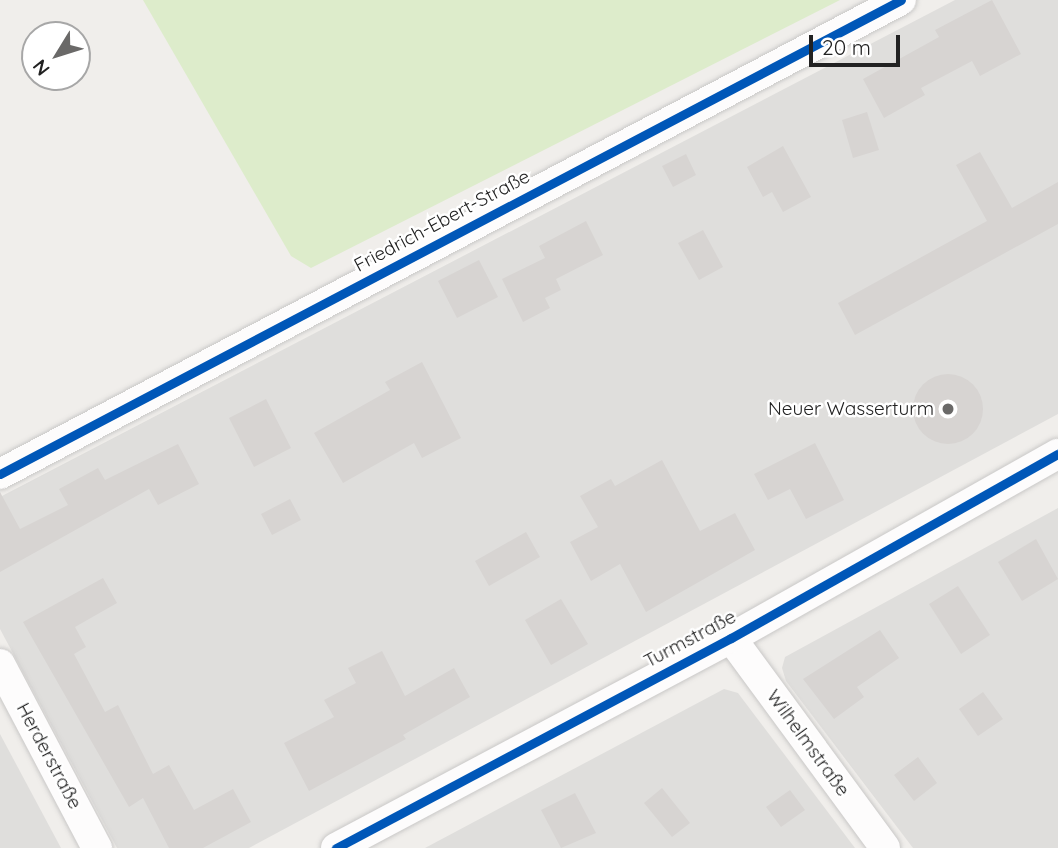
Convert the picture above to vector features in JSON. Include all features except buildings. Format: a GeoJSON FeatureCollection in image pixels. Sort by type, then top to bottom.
{"type":"FeatureCollection","features":[{"type":"Feature","properties":{"kind":"street","name":"Friedrich-Ebert-Straße"},"geometry":{"type":"LineString","coordinates":[[0,474],[901,0]]}},
{"type":"Feature","properties":{"kind":"street","name":"Turmstraße"},"geometry":{"type":"LineString","coordinates":[[335,848],[732,638],[1058,454]]}},
{"type":"Feature","properties":{"kind":"street","name":"Wilhelmstraße"},"geometry":{"type":"LineString","coordinates":[[732,638],[885,848]]}},
{"type":"Feature","properties":{"kind":"street","name":"Herderstraße"},"geometry":{"type":"LineString","coordinates":[[0,664],[97,848]]}},
{"type":"Feature","properties":{"kind":"shaded area"},"geometry":{"type":"Polygon","coordinates":[[[955,0],[1058,0],[1058,414],[249,848],[117,848],[0,629],[0,497],[955,0]]]}},
{"type":"Feature","properties":{"kind":"shaded area"},"geometry":{"type":"Polygon","coordinates":[[[1058,508],[1058,848],[913,848],[786,681],[782,668],[785,657],[1058,508]]]}},
{"type":"Feature","properties":{"kind":"shaded area"},"geometry":{"type":"Polygon","coordinates":[[[724,689],[738,693],[855,848],[425,848],[724,689]]]}},
{"type":"Feature","properties":{"kind":"shaded area"},"geometry":{"type":"Polygon","coordinates":[[[0,734],[61,848],[0,848],[0,734]]]}},
{"type":"Feature","properties":{"kind":"green space"},"geometry":{"type":"Polygon","coordinates":[[[143,0],[840,0],[311,268],[291,256],[143,0]]]}},
{"type":"Feature","properties":{"kind":"cycle path"},"geometry":{"type":"LineString","coordinates":[[0,474],[901,0]]}},
{"type":"Feature","properties":{"kind":"cycle path"},"geometry":{"type":"LineString","coordinates":[[336,848],[731,638],[1058,454]]}},
{"type":"Feature","properties":{"kind":"place","name":"Neuer Wasserturm"},"geometry":{"type":"Point","coordinates":[948,409]}}]}
